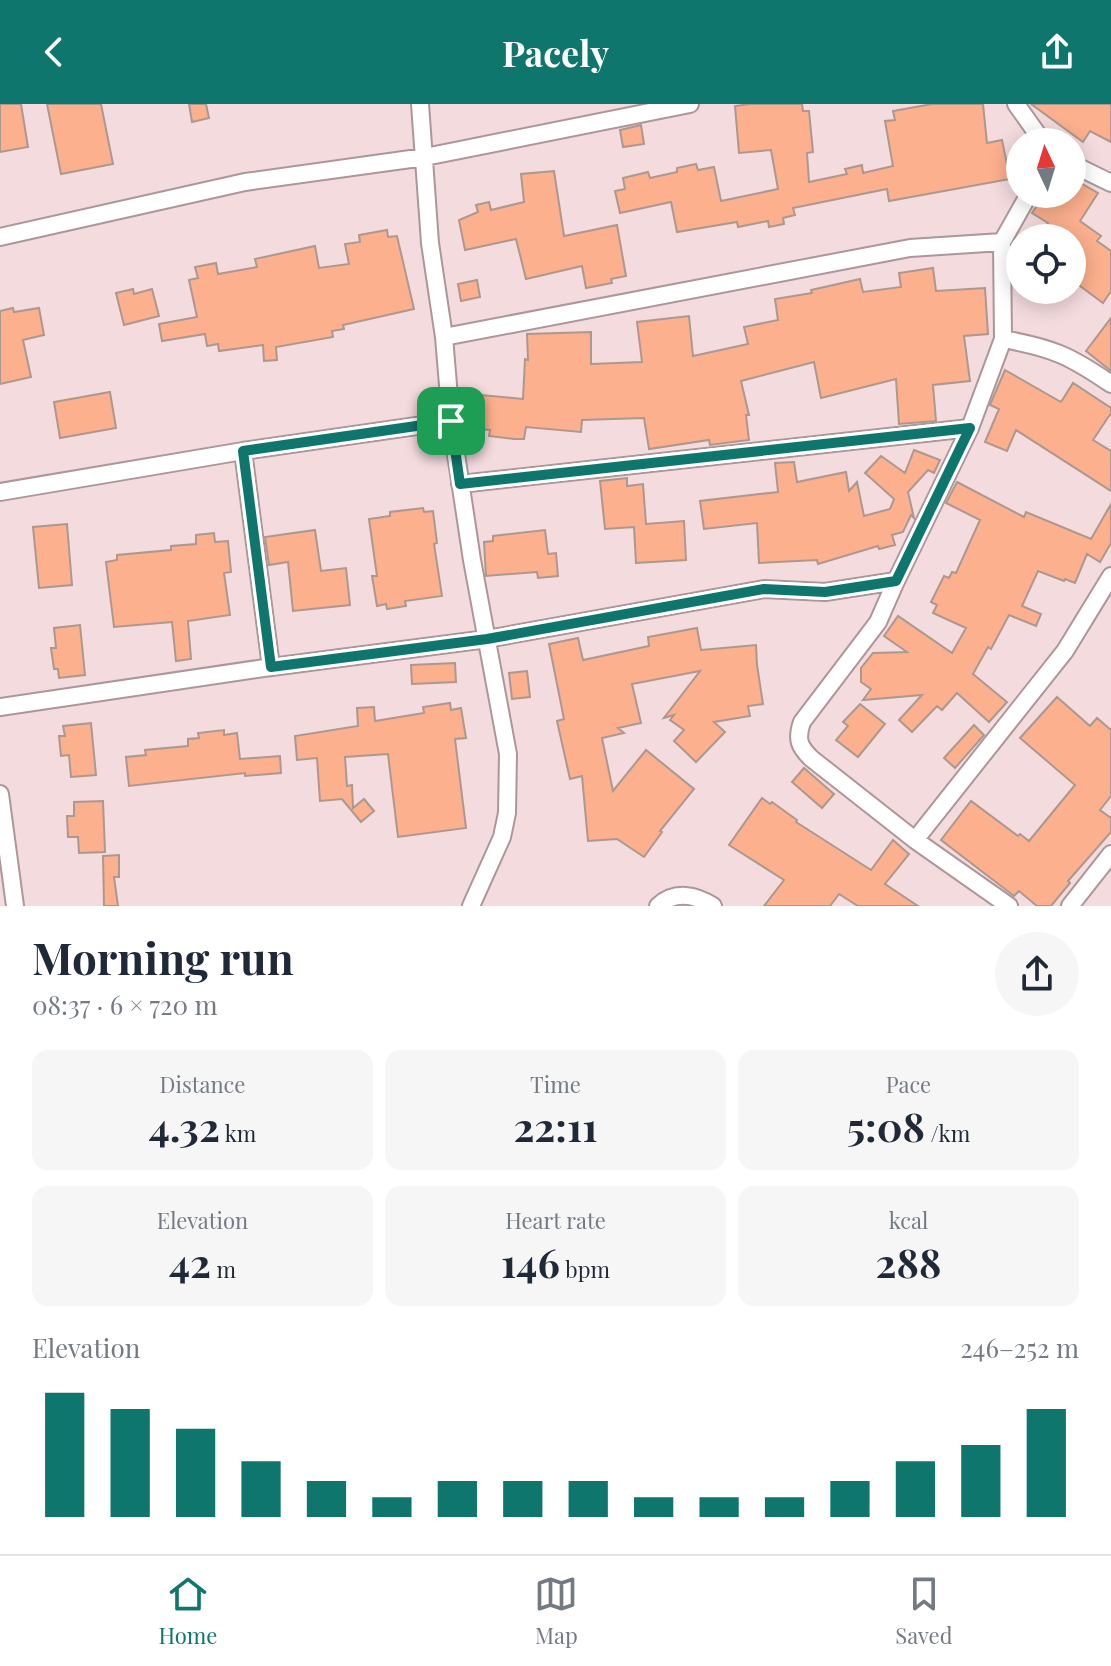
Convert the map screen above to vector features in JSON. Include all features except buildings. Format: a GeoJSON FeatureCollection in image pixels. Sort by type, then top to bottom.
{"type":"FeatureCollection","features":[{"type":"Feature","properties":{"kind":"street"},"geometry":{"type":"LineString","coordinates":[[420,104],[430,243],[444,337],[451,421],[508,754],[507,813],[502,837],[471,906]]}},
{"type":"Feature","properties":{"kind":"street"},"geometry":{"type":"LineString","coordinates":[[0,237],[245,182],[425,157],[690,104]]}},
{"type":"Feature","properties":{"kind":"street"},"geometry":{"type":"LineString","coordinates":[[1016,104],[1033,128]]}},
{"type":"Feature","properties":{"kind":"street"},"geometry":{"type":"LineString","coordinates":[[1086,171],[1111,183]]}},
{"type":"Feature","properties":{"kind":"street"},"geometry":{"type":"LineString","coordinates":[[1009,906],[915,840],[812,759],[799,743],[798,733],[802,722],[871,633],[970,428],[1003,339],[1002,242],[1021,208]]}},
{"type":"Feature","properties":{"kind":"street"},"geometry":{"type":"LineString","coordinates":[[444,337],[910,248],[1002,242]]}},
{"type":"Feature","properties":{"kind":"street"},"geometry":{"type":"LineString","coordinates":[[1003,339],[1043,346],[1075,359],[1111,384]]}},
{"type":"Feature","properties":{"kind":"street"},"geometry":{"type":"LineString","coordinates":[[0,492],[243,451],[451,421]]}},
{"type":"Feature","properties":{"kind":"street"},"geometry":{"type":"LineString","coordinates":[[460,484],[970,428]]}},
{"type":"Feature","properties":{"kind":"street"},"geometry":{"type":"LineString","coordinates":[[243,451],[271,667]]}},
{"type":"Feature","properties":{"kind":"street"},"geometry":{"type":"LineString","coordinates":[[915,840],[1065,651],[1111,576]]}},
{"type":"Feature","properties":{"kind":"street"},"geometry":{"type":"LineString","coordinates":[[0,707],[487,639],[764,589],[825,592],[896,581]]}},
{"type":"Feature","properties":{"kind":"street"},"geometry":{"type":"LineString","coordinates":[[0,794],[15,906]]}},
{"type":"Feature","properties":{"kind":"street"},"geometry":{"type":"LineString","coordinates":[[1070,906],[1111,854]]}},
{"type":"Feature","properties":{"kind":"street"},"geometry":{"type":"LineString","coordinates":[[658,906],[673,897],[686,895],[713,906]]}},
{"type":"Feature","properties":{"kind":"route"},"geometry":{"type":"LineString","coordinates":[[451,421],[460,484],[970,428],[896,581],[825,592],[764,589],[487,639],[271,667],[243,451],[451,421]]}}]}
